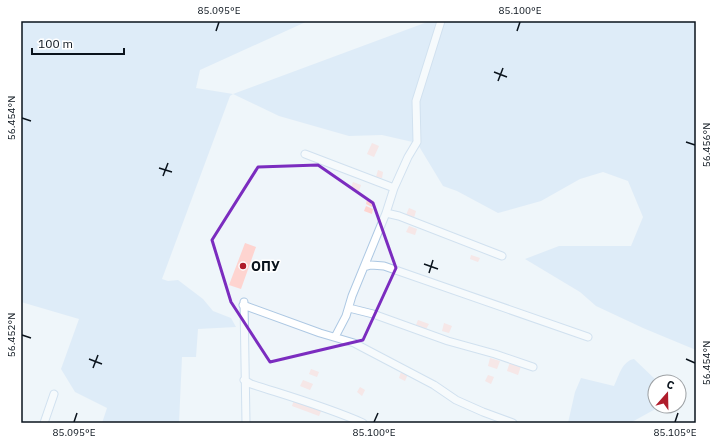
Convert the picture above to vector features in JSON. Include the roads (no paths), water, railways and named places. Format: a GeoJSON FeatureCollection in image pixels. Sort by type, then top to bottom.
{"type":"FeatureCollection","features":[{"type":"Feature","properties":{"kind":"street"},"geometry":{"type":"LineString","coordinates":[[335,337],[346,316],[394,188],[408,157],[417,142],[416,101],[441,21]]}},
{"type":"Feature","properties":{"kind":"street"},"geometry":{"type":"LineString","coordinates":[[305,154],[394,188]]}},
{"type":"Feature","properties":{"kind":"street"},"geometry":{"type":"LineString","coordinates":[[386,212],[502,256]]}},
{"type":"Feature","properties":{"kind":"street"},"geometry":{"type":"LineString","coordinates":[[364,267],[371,265],[384,266],[588,336]]}},
{"type":"Feature","properties":{"kind":"street"},"geometry":{"type":"LineString","coordinates":[[246,423],[244,380],[244,304],[354,343],[415,374],[456,400],[513,423]]}},
{"type":"Feature","properties":{"kind":"street"},"geometry":{"type":"LineString","coordinates":[[349,308],[373,314],[448,341],[533,367]]}},
{"type":"Feature","properties":{"kind":"street"},"geometry":{"type":"LineString","coordinates":[[244,380],[251,384],[317,405],[362,423]]}},
{"type":"Feature","properties":{"kind":"street"},"geometry":{"type":"LineString","coordinates":[[44,423],[54,394]]}},
{"type":"Feature","properties":{"kind":"place","name":"ОПУ"},"geometry":{"type":"Point","coordinates":[243,266]}}]}
